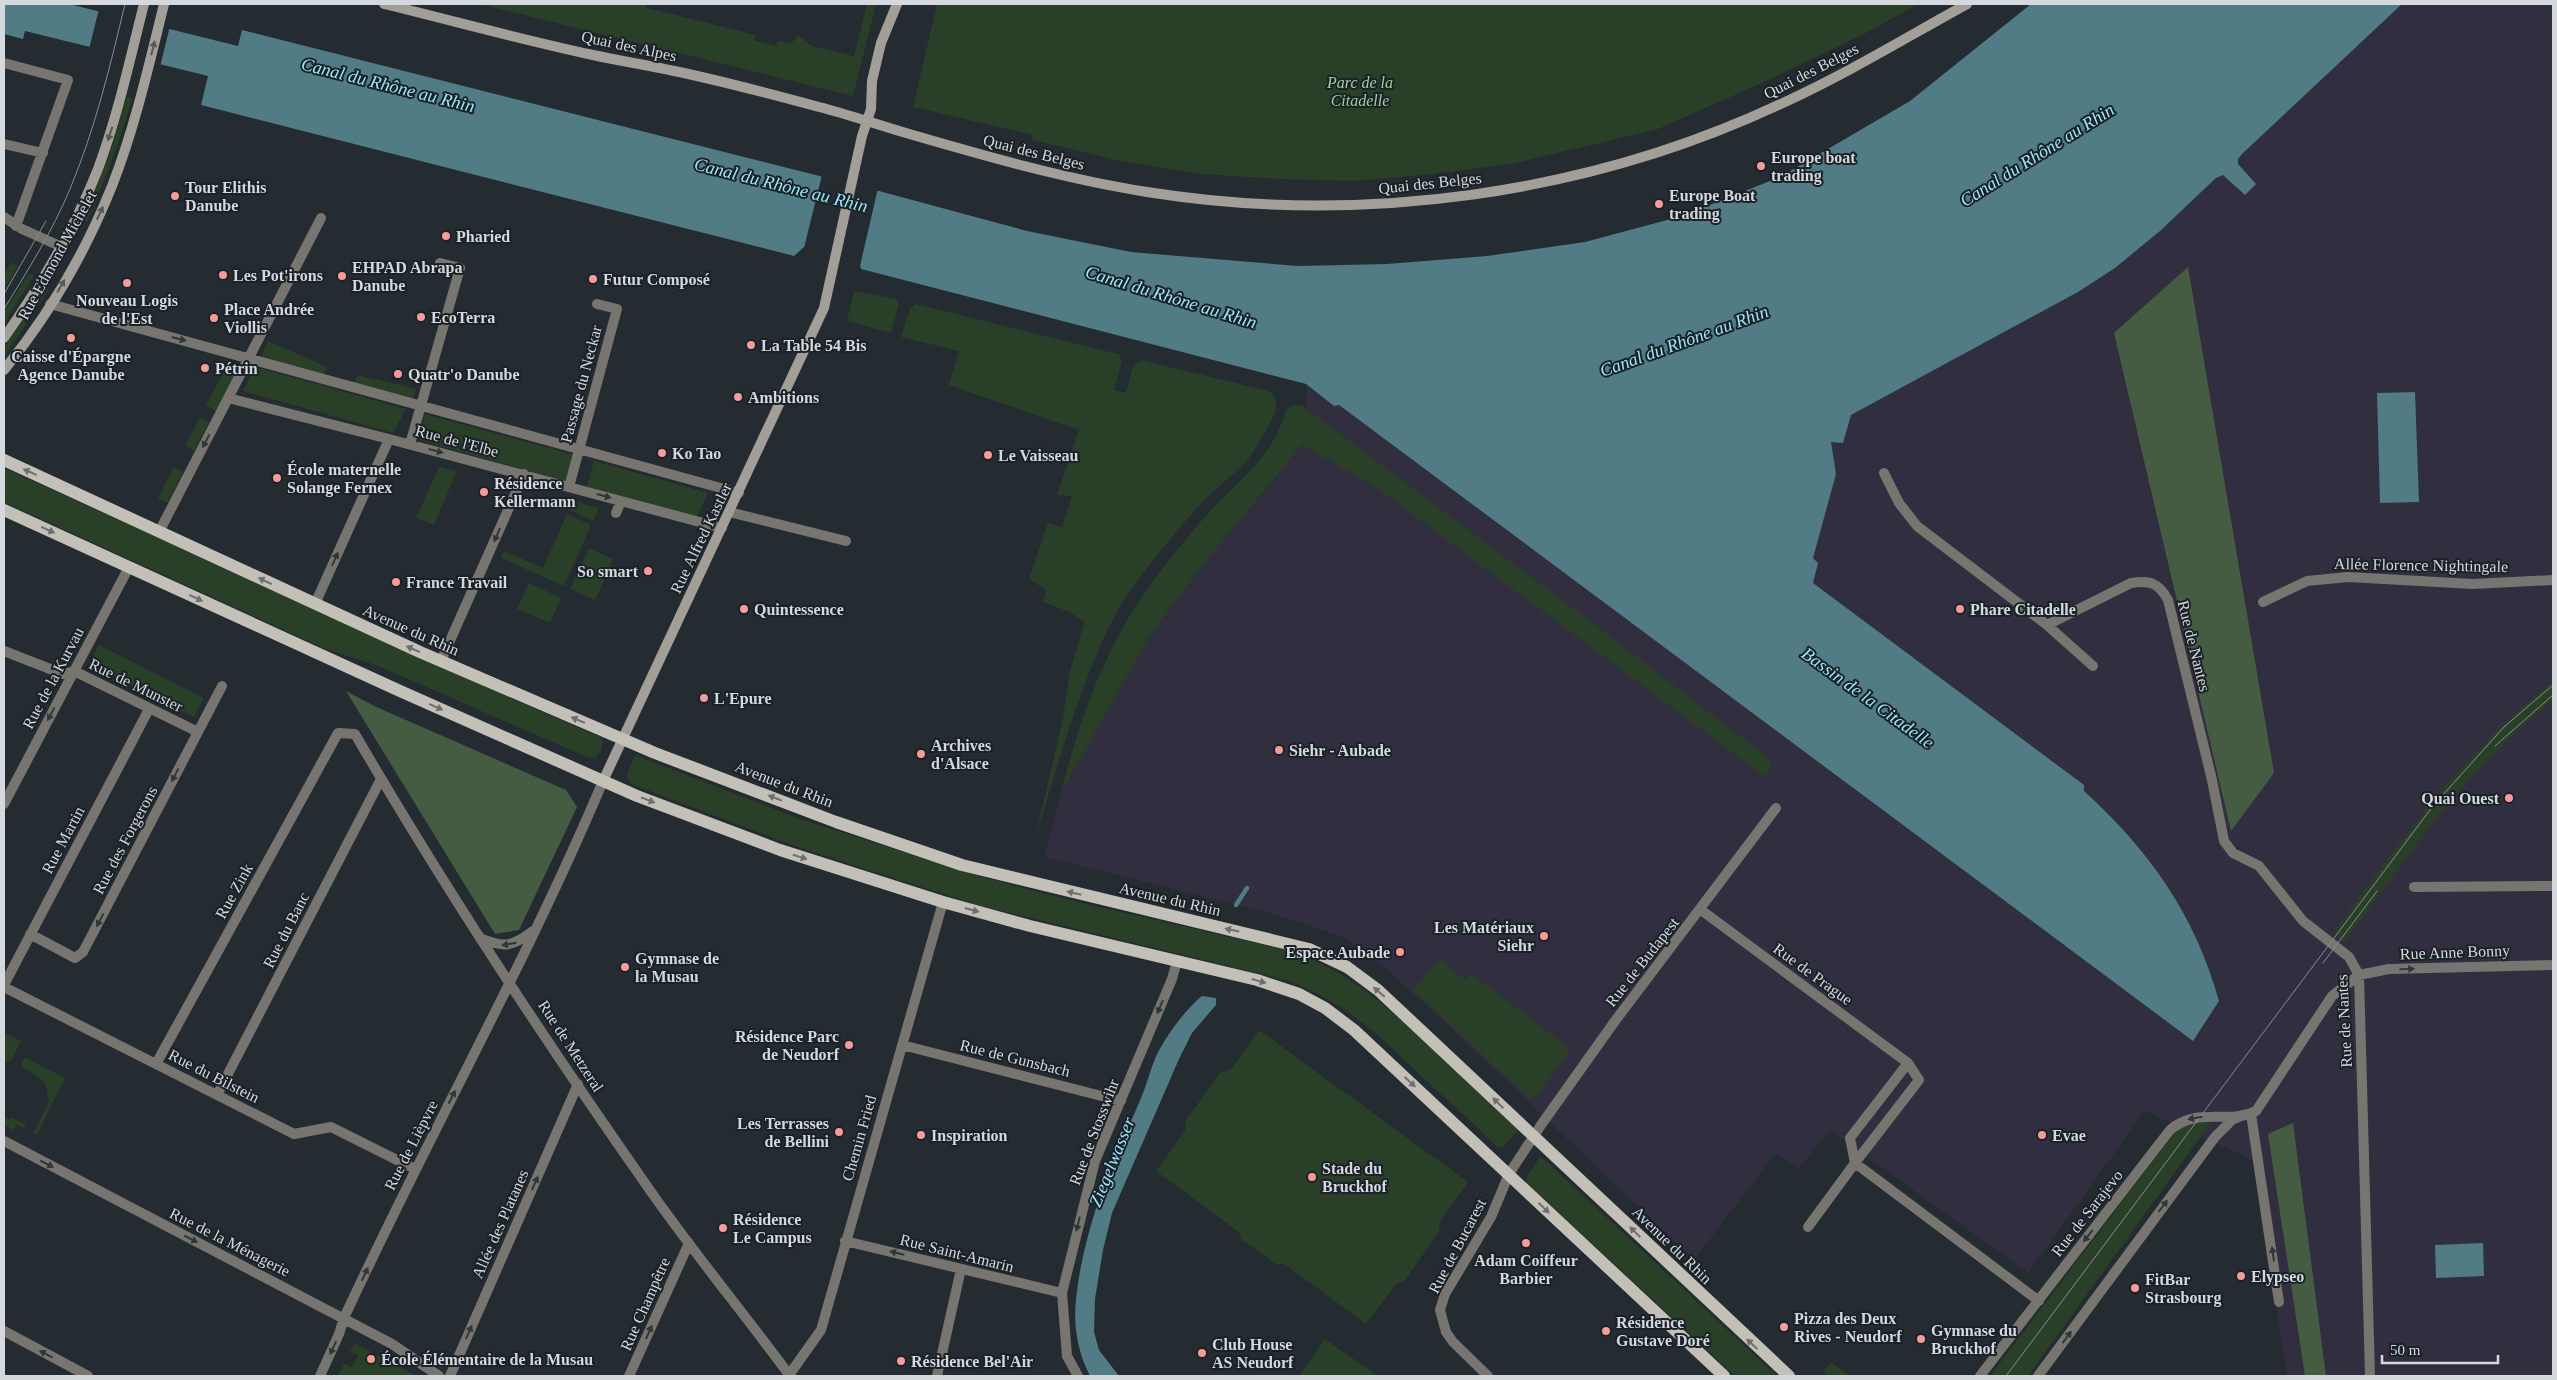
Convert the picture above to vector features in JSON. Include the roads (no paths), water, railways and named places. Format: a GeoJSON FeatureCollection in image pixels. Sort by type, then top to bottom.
{"type":"FeatureCollection","features":[{"type":"Feature","properties":{"kind":"main road","name":"Rue Edmond Michelet"},"geometry":{"type":"LineString","coordinates":[[4,338],[31,299],[62,247],[98,168],[124,87],[144,4]]}},
{"type":"Feature","properties":{"kind":"main road","name":"Rue Edmond Michelet"},"geometry":{"type":"LineString","coordinates":[[4,370],[50,304],[90,232],[111,187],[143,92],[164,4]]}},
{"type":"Feature","properties":{"kind":"main road","name":"Quai des Alpes"},"geometry":{"type":"LineString","coordinates":[[384,4],[593,55],[675,71],[867,121]]}},
{"type":"Feature","properties":{"kind":"main road"},"geometry":{"type":"LineString","coordinates":[[867,121],[871,109],[872,81],[882,43],[897,4]]}},
{"type":"Feature","properties":{"kind":"main road","name":"Quai des Belges"},"geometry":{"type":"LineString","coordinates":[[867,121],[1035,169],[1147,192],[1259,204],[1314,206],[1374,204],[1439,198],[1507,189],[1596,170],[1683,144],[1784,103],[1849,70],[1967,4]]}},
{"type":"Feature","properties":{"kind":"main road","name":"Rue Alfred Kastler"},"geometry":{"type":"LineString","coordinates":[[603,781],[824,308],[867,121]]}},
{"type":"Feature","properties":{"kind":"main road","name":"Avenue du Rhin"},"geometry":{"type":"LineString","coordinates":[[4,460],[441,661],[623,739],[836,822],[962,865],[1309,949],[1347,967],[1378,990],[1788,1376]]}},
{"type":"Feature","properties":{"kind":"main road"},"geometry":{"type":"LineString","coordinates":[[4,510],[400,691],[603,781],[780,850],[943,902],[1030,926],[1266,983],[1299,994],[1325,1008],[1354,1030],[1724,1376]]}},
{"type":"Feature","properties":{"kind":"street"},"geometry":{"type":"LineString","coordinates":[[4,63],[68,80],[16,226]]}},
{"type":"Feature","properties":{"kind":"street"},"geometry":{"type":"LineString","coordinates":[[4,144],[43,153]]}},
{"type":"Feature","properties":{"kind":"street"},"geometry":{"type":"LineString","coordinates":[[4,217],[16,226],[62,247]]}},
{"type":"Feature","properties":{"kind":"street"},"geometry":{"type":"LineString","coordinates":[[159,532],[322,218]]}},
{"type":"Feature","properties":{"kind":"street"},"geometry":{"type":"LineString","coordinates":[[4,227],[16,226]]}},
{"type":"Feature","properties":{"kind":"street"},"geometry":{"type":"LineString","coordinates":[[410,444],[460,268],[440,262]]}},
{"type":"Feature","properties":{"kind":"street","name":"Rue de l'Elbe"},"geometry":{"type":"LineString","coordinates":[[50,304],[739,493]]}},
{"type":"Feature","properties":{"kind":"street","name":"Passage du Neckar"},"geometry":{"type":"LineString","coordinates":[[569,487],[617,309],[597,304]]}},
{"type":"Feature","properties":{"kind":"street","name":"Rue de l'Elbe"},"geometry":{"type":"LineString","coordinates":[[228,398],[389,438],[722,528]]}},
{"type":"Feature","properties":{"kind":"street"},"geometry":{"type":"LineString","coordinates":[[315,604],[389,438]]}},
{"type":"Feature","properties":{"kind":"street"},"geometry":{"type":"LineString","coordinates":[[1884,473],[1899,503],[1917,526],[2047,626],[2093,666]]}},
{"type":"Feature","properties":{"kind":"street"},"geometry":{"type":"LineString","coordinates":[[441,661],[524,474]]}},
{"type":"Feature","properties":{"kind":"street"},"geometry":{"type":"LineString","coordinates":[[616,512],[621,501]]}},
{"type":"Feature","properties":{"kind":"street"},"geometry":{"type":"LineString","coordinates":[[729,512],[846,541]]}},
{"type":"Feature","properties":{"kind":"street","name":"Rue de la Kurvau"},"geometry":{"type":"LineString","coordinates":[[4,804],[129,567]]}},
{"type":"Feature","properties":{"kind":"street","name":"Allée Florence Nightingale"},"geometry":{"type":"LineString","coordinates":[[2263,602],[2307,581],[2348,577],[2473,584],[2553,580]]}},
{"type":"Feature","properties":{"kind":"street","name":"Rue de Nantes"},"geometry":{"type":"LineString","coordinates":[[2047,626],[2131,583],[2146,580],[2162,589],[2168,600],[2205,752],[2224,841],[2233,852],[2259,866],[2303,921],[2349,957],[2359,975],[2370,1376]]}},
{"type":"Feature","properties":{"kind":"street","name":"Rue de Munster"},"geometry":{"type":"LineString","coordinates":[[4,652],[63,674],[74,671],[198,732]]}},
{"type":"Feature","properties":{"kind":"street","name":"Rue des Forgerons"},"geometry":{"type":"LineString","coordinates":[[30,934],[75,958],[83,952],[222,686]]}},
{"type":"Feature","properties":{"kind":"street","name":"Rue Martin"},"geometry":{"type":"LineString","coordinates":[[4,986],[149,709]]}},
{"type":"Feature","properties":{"kind":"street","name":"Rue de Metzeral"},"geometry":{"type":"LineString","coordinates":[[338,733],[355,734],[401,812],[480,938],[578,1084],[689,1243],[789,1376]]}},
{"type":"Feature","properties":{"kind":"street","name":"Rue Zink"},"geometry":{"type":"LineString","coordinates":[[156,1064],[338,733]]}},
{"type":"Feature","properties":{"kind":"street","name":"Rue du Banc"},"geometry":{"type":"LineString","coordinates":[[217,1095],[381,779]]}},
{"type":"Feature","properties":{"kind":"street","name":"Rue de Lièpvre"},"geometry":{"type":"LineString","coordinates":[[320,1376],[344,1318],[415,1169],[511,983],[603,781]]}},
{"type":"Feature","properties":{"kind":"street","name":"Rue de Budapest"},"geometry":{"type":"LineString","coordinates":[[1534,1136],[1615,1021],[1701,910],[1776,808]]}},
{"type":"Feature","properties":{"kind":"street"},"geometry":{"type":"LineString","coordinates":[[2414,887],[2553,886]]}},
{"type":"Feature","properties":{"kind":"street","name":"Chemin Fried"},"geometry":{"type":"LineString","coordinates":[[789,1376],[821,1330],[943,902]]}},
{"type":"Feature","properties":{"kind":"street","name":"Rue de Prague"},"geometry":{"type":"LineString","coordinates":[[1701,910],[1908,1062]]}},
{"type":"Feature","properties":{"kind":"street"},"geometry":{"type":"LineString","coordinates":[[480,938],[503,946],[519,942],[534,930]]}},
{"type":"Feature","properties":{"kind":"street","name":"Rue de Stosswihr"},"geometry":{"type":"LineString","coordinates":[[1078,1376],[1067,1356],[1062,1293],[1095,1161],[1172,980],[1177,961]]}},
{"type":"Feature","properties":{"kind":"street","name":"Rue Anne Bonny"},"geometry":{"type":"LineString","coordinates":[[2359,975],[2389,969],[2553,965]]}},
{"type":"Feature","properties":{"kind":"street"},"geometry":{"type":"LineString","coordinates":[[2038,1376],[2215,1138],[2232,1120],[2256,1111],[2332,996],[2359,975]]}},
{"type":"Feature","properties":{"kind":"street","name":"Rue du Bilstein"},"geometry":{"type":"LineString","coordinates":[[4,986],[294,1134],[331,1127],[415,1169]]}},
{"type":"Feature","properties":{"kind":"street","name":"Rue de Gunsbach"},"geometry":{"type":"LineString","coordinates":[[902,1045],[1121,1101]]}},
{"type":"Feature","properties":{"kind":"street"},"geometry":{"type":"LineString","coordinates":[[1808,1227],[1855,1163],[1919,1080],[1908,1062],[1850,1138],[1855,1163],[2011,1278],[2039,1301]]}},
{"type":"Feature","properties":{"kind":"street","name":"Allée des Platanes"},"geometry":{"type":"LineString","coordinates":[[450,1376],[578,1084]]}},
{"type":"Feature","properties":{"kind":"street"},"geometry":{"type":"LineString","coordinates":[[2247,1114],[2279,1302]]}},
{"type":"Feature","properties":{"kind":"street","name":"Rue de Sarajevo"},"geometry":{"type":"LineString","coordinates":[[1980,1376],[2170,1130],[2179,1122],[2189,1119],[2247,1114]]}},
{"type":"Feature","properties":{"kind":"street"},"geometry":{"type":"LineString","coordinates":[[1509,1174],[1534,1136]]}},
{"type":"Feature","properties":{"kind":"street","name":"Rue de la Ménagerie"},"geometry":{"type":"LineString","coordinates":[[4,1142],[344,1318],[392,1344],[438,1376]]}},
{"type":"Feature","properties":{"kind":"street","name":"Rue de Bucarest"},"geometry":{"type":"LineString","coordinates":[[1488,1376],[1453,1342],[1442,1323],[1440,1310],[1445,1294],[1491,1217],[1509,1174]]}},
{"type":"Feature","properties":{"kind":"street","name":"Rue Saint-Amarin"},"geometry":{"type":"LineString","coordinates":[[845,1241],[1062,1293]]}},
{"type":"Feature","properties":{"kind":"street","name":"Rue Champêtre"},"geometry":{"type":"LineString","coordinates":[[629,1376],[689,1243]]}},
{"type":"Feature","properties":{"kind":"street"},"geometry":{"type":"LineString","coordinates":[[937,1376],[961,1269]]}},
{"type":"Feature","properties":{"kind":"street"},"geometry":{"type":"LineString","coordinates":[[4,1331],[88,1376]]}},
{"type":"Feature","properties":{"kind":"water"},"geometry":{"type":"Polygon","coordinates":[[[4,4],[69,4],[238,46],[242,30],[879,191],[1027,231],[1131,252],[1298,266],[1387,264],[1487,256],[1585,242],[1682,216],[1780,177],[1910,101],[2031,4],[2402,4],[2242,154],[2238,159],[2238,164],[2256,184],[2245,195],[2223,175],[2216,178],[2160,231],[2115,268],[2078,292],[1851,415],[1843,443],[1831,442],[1836,474],[1813,558],[1818,563],[1813,583],[2084,785],[2084,791],[2130,837],[2167,886],[2197,940],[2219,1001],[2193,1041],[1339,405],[1334,406],[1306,384],[861,269],[859,262],[804,247],[794,256],[201,105],[208,76],[25,31],[23,39],[4,34],[4,4]]]}},
{"type":"Feature","properties":{"kind":"water"},"geometry":{"type":"Polygon","coordinates":[[[2415,392],[2419,502],[2380,503],[2377,393],[2415,392]]]}},
{"type":"Feature","properties":{"kind":"water"},"geometry":{"type":"Polygon","coordinates":[[[1202,996],[1216,998],[1216,1005],[1192,1033],[1179,1059],[1112,1213],[1103,1250],[1095,1299],[1094,1332],[1099,1350],[1119,1376],[1090,1376],[1082,1358],[1077,1339],[1075,1309],[1078,1281],[1090,1227],[1114,1157],[1141,1099],[1158,1052],[1178,1022],[1202,996]]]}},
{"type":"Feature","properties":{"kind":"water"},"geometry":{"type":"Polygon","coordinates":[[[2483,1243],[2484,1276],[2436,1278],[2435,1245],[2483,1243]]]}},
{"type":"Feature","properties":{"kind":"waterway","name":"Ziegelwasser"},"geometry":{"type":"LineString","coordinates":[[1236,905],[1247,888]]}},
{"type":"Feature","properties":{"kind":"tram line"},"geometry":{"type":"LineString","coordinates":[[4,309],[48,236],[70,189],[108,74],[125,4]]}},
{"type":"Feature","properties":{"kind":"tram line"},"geometry":{"type":"LineString","coordinates":[[4,294],[46,221]]}},
{"type":"Feature","properties":{"kind":"tram line"},"geometry":{"type":"LineString","coordinates":[[2006,1376],[2433,806],[2504,727],[2553,685]]}},
{"type":"Feature","properties":{"kind":"tram line"},"geometry":{"type":"LineString","coordinates":[[2495,746],[2553,695]]}},
{"type":"Feature","properties":{"kind":"tram line"},"geometry":{"type":"LineString","coordinates":[[2323,963],[2377,891]]}},
{"type":"Feature","properties":{"kind":"place","name":"Europe boat trading"},"geometry":{"type":"Point","coordinates":[1761,166]}},
{"type":"Feature","properties":{"kind":"place","name":"Tour Elithis Danube"},"geometry":{"type":"Point","coordinates":[175,196]}},
{"type":"Feature","properties":{"kind":"place","name":"Europe Boat trading"},"geometry":{"type":"Point","coordinates":[1659,204]}},
{"type":"Feature","properties":{"kind":"place","name":"Pharied"},"geometry":{"type":"Point","coordinates":[446,236]}},
{"type":"Feature","properties":{"kind":"place","name":"Les Pot'irons"},"geometry":{"type":"Point","coordinates":[223,275]}},
{"type":"Feature","properties":{"kind":"place","name":"EHPAD Abrapa Danube"},"geometry":{"type":"Point","coordinates":[342,276]}},
{"type":"Feature","properties":{"kind":"place","name":"Futur Composé"},"geometry":{"type":"Point","coordinates":[593,279]}},
{"type":"Feature","properties":{"kind":"place","name":"Nouveau Logis de l'Est"},"geometry":{"type":"Point","coordinates":[127,283]}},
{"type":"Feature","properties":{"kind":"place","name":"EcoTerra"},"geometry":{"type":"Point","coordinates":[421,317]}},
{"type":"Feature","properties":{"kind":"place","name":"Place Andrée Viollis"},"geometry":{"type":"Point","coordinates":[214,318]}},
{"type":"Feature","properties":{"kind":"place","name":"Caisse d'Épargne Agence Danube"},"geometry":{"type":"Point","coordinates":[71,338]}},
{"type":"Feature","properties":{"kind":"place","name":"La Table 54 Bis"},"geometry":{"type":"Point","coordinates":[751,345]}},
{"type":"Feature","properties":{"kind":"place","name":"Pétrin"},"geometry":{"type":"Point","coordinates":[205,368]}},
{"type":"Feature","properties":{"kind":"place","name":"Quatr'o Danube"},"geometry":{"type":"Point","coordinates":[398,374]}},
{"type":"Feature","properties":{"kind":"place","name":"Ambitions"},"geometry":{"type":"Point","coordinates":[738,397]}},
{"type":"Feature","properties":{"kind":"place","name":"Ko Tao"},"geometry":{"type":"Point","coordinates":[662,453]}},
{"type":"Feature","properties":{"kind":"place","name":"Le Vaisseau"},"geometry":{"type":"Point","coordinates":[988,455]}},
{"type":"Feature","properties":{"kind":"place","name":"École maternelle Solange Fernex"},"geometry":{"type":"Point","coordinates":[277,478]}},
{"type":"Feature","properties":{"kind":"place","name":"Résidence Kellermann"},"geometry":{"type":"Point","coordinates":[484,492]}},
{"type":"Feature","properties":{"kind":"place","name":"So smart"},"geometry":{"type":"Point","coordinates":[648,571]}},
{"type":"Feature","properties":{"kind":"place","name":"France Travail"},"geometry":{"type":"Point","coordinates":[396,582]}},
{"type":"Feature","properties":{"kind":"place","name":"Quintessence"},"geometry":{"type":"Point","coordinates":[744,609]}},
{"type":"Feature","properties":{"kind":"place","name":"Phare Citadelle"},"geometry":{"type":"Point","coordinates":[1960,609]}},
{"type":"Feature","properties":{"kind":"place","name":"L'Epure"},"geometry":{"type":"Point","coordinates":[704,698]}},
{"type":"Feature","properties":{"kind":"place","name":"Siehr - Aubade"},"geometry":{"type":"Point","coordinates":[1279,750]}},
{"type":"Feature","properties":{"kind":"place","name":"Archives d'Alsace"},"geometry":{"type":"Point","coordinates":[921,754]}},
{"type":"Feature","properties":{"kind":"place","name":"Quai Ouest"},"geometry":{"type":"Point","coordinates":[2509,798]}},
{"type":"Feature","properties":{"kind":"place","name":"Les Matériaux Siehr"},"geometry":{"type":"Point","coordinates":[1544,936]}},
{"type":"Feature","properties":{"kind":"place","name":"Espace Aubade"},"geometry":{"type":"Point","coordinates":[1400,952]}},
{"type":"Feature","properties":{"kind":"place","name":"Gymnase de la Musau"},"geometry":{"type":"Point","coordinates":[625,967]}},
{"type":"Feature","properties":{"kind":"place","name":"Résidence Parc de Neudorf"},"geometry":{"type":"Point","coordinates":[849,1045]}},
{"type":"Feature","properties":{"kind":"place","name":"Les Terrasses de Bellini"},"geometry":{"type":"Point","coordinates":[839,1132]}},
{"type":"Feature","properties":{"kind":"place","name":"Inspiration"},"geometry":{"type":"Point","coordinates":[921,1135]}},
{"type":"Feature","properties":{"kind":"place","name":"Evae"},"geometry":{"type":"Point","coordinates":[2042,1135]}},
{"type":"Feature","properties":{"kind":"place","name":"Stade du Bruckhof"},"geometry":{"type":"Point","coordinates":[1312,1177]}},
{"type":"Feature","properties":{"kind":"place","name":"Résidence Le Campus"},"geometry":{"type":"Point","coordinates":[723,1228]}},
{"type":"Feature","properties":{"kind":"place","name":"Adam Coiffeur Barbier"},"geometry":{"type":"Point","coordinates":[1526,1243]}},
{"type":"Feature","properties":{"kind":"place","name":"Elypseo"},"geometry":{"type":"Point","coordinates":[2241,1276]}},
{"type":"Feature","properties":{"kind":"place","name":"FitBar Strasbourg"},"geometry":{"type":"Point","coordinates":[2135,1288]}},
{"type":"Feature","properties":{"kind":"place","name":"Pizza des Deux Rives - Neudorf"},"geometry":{"type":"Point","coordinates":[1784,1327]}},
{"type":"Feature","properties":{"kind":"place","name":"Résidence Gustave Doré"},"geometry":{"type":"Point","coordinates":[1606,1331]}},
{"type":"Feature","properties":{"kind":"place","name":"Gymnase du Bruckhof"},"geometry":{"type":"Point","coordinates":[1921,1339]}},
{"type":"Feature","properties":{"kind":"place","name":"Club House AS Neudorf"},"geometry":{"type":"Point","coordinates":[1202,1353]}},
{"type":"Feature","properties":{"kind":"place","name":"École Élémentaire de la Musau"},"geometry":{"type":"Point","coordinates":[371,1359]}},
{"type":"Feature","properties":{"kind":"place","name":"Résidence Bel'Air"},"geometry":{"type":"Point","coordinates":[901,1361]}},
{"type":"Feature","properties":{"kind":"park label","name":"Parc de la Citadelle"},"geometry":{"type":"Point","coordinates":[1360,91]}},
{"type":"Feature","properties":{"kind":"water label","name":"Canal du Rhône au Rhin"},"geometry":{"type":"Point","coordinates":[388,85]}},
{"type":"Feature","properties":{"kind":"water label","name":"Canal du Rhône au Rhin"},"geometry":{"type":"Point","coordinates":[2037,155]}},
{"type":"Feature","properties":{"kind":"water label","name":"Canal du Rhône au Rhin"},"geometry":{"type":"Point","coordinates":[781,185]}},
{"type":"Feature","properties":{"kind":"water label","name":"Canal du Rhône au Rhin"},"geometry":{"type":"Point","coordinates":[1171,297]}},
{"type":"Feature","properties":{"kind":"water label","name":"Canal du Rhône au Rhin"},"geometry":{"type":"Point","coordinates":[1684,341]}},
{"type":"Feature","properties":{"kind":"water label","name":"Bassin de la Citadelle"},"geometry":{"type":"Point","coordinates":[1868,698]}}]}
